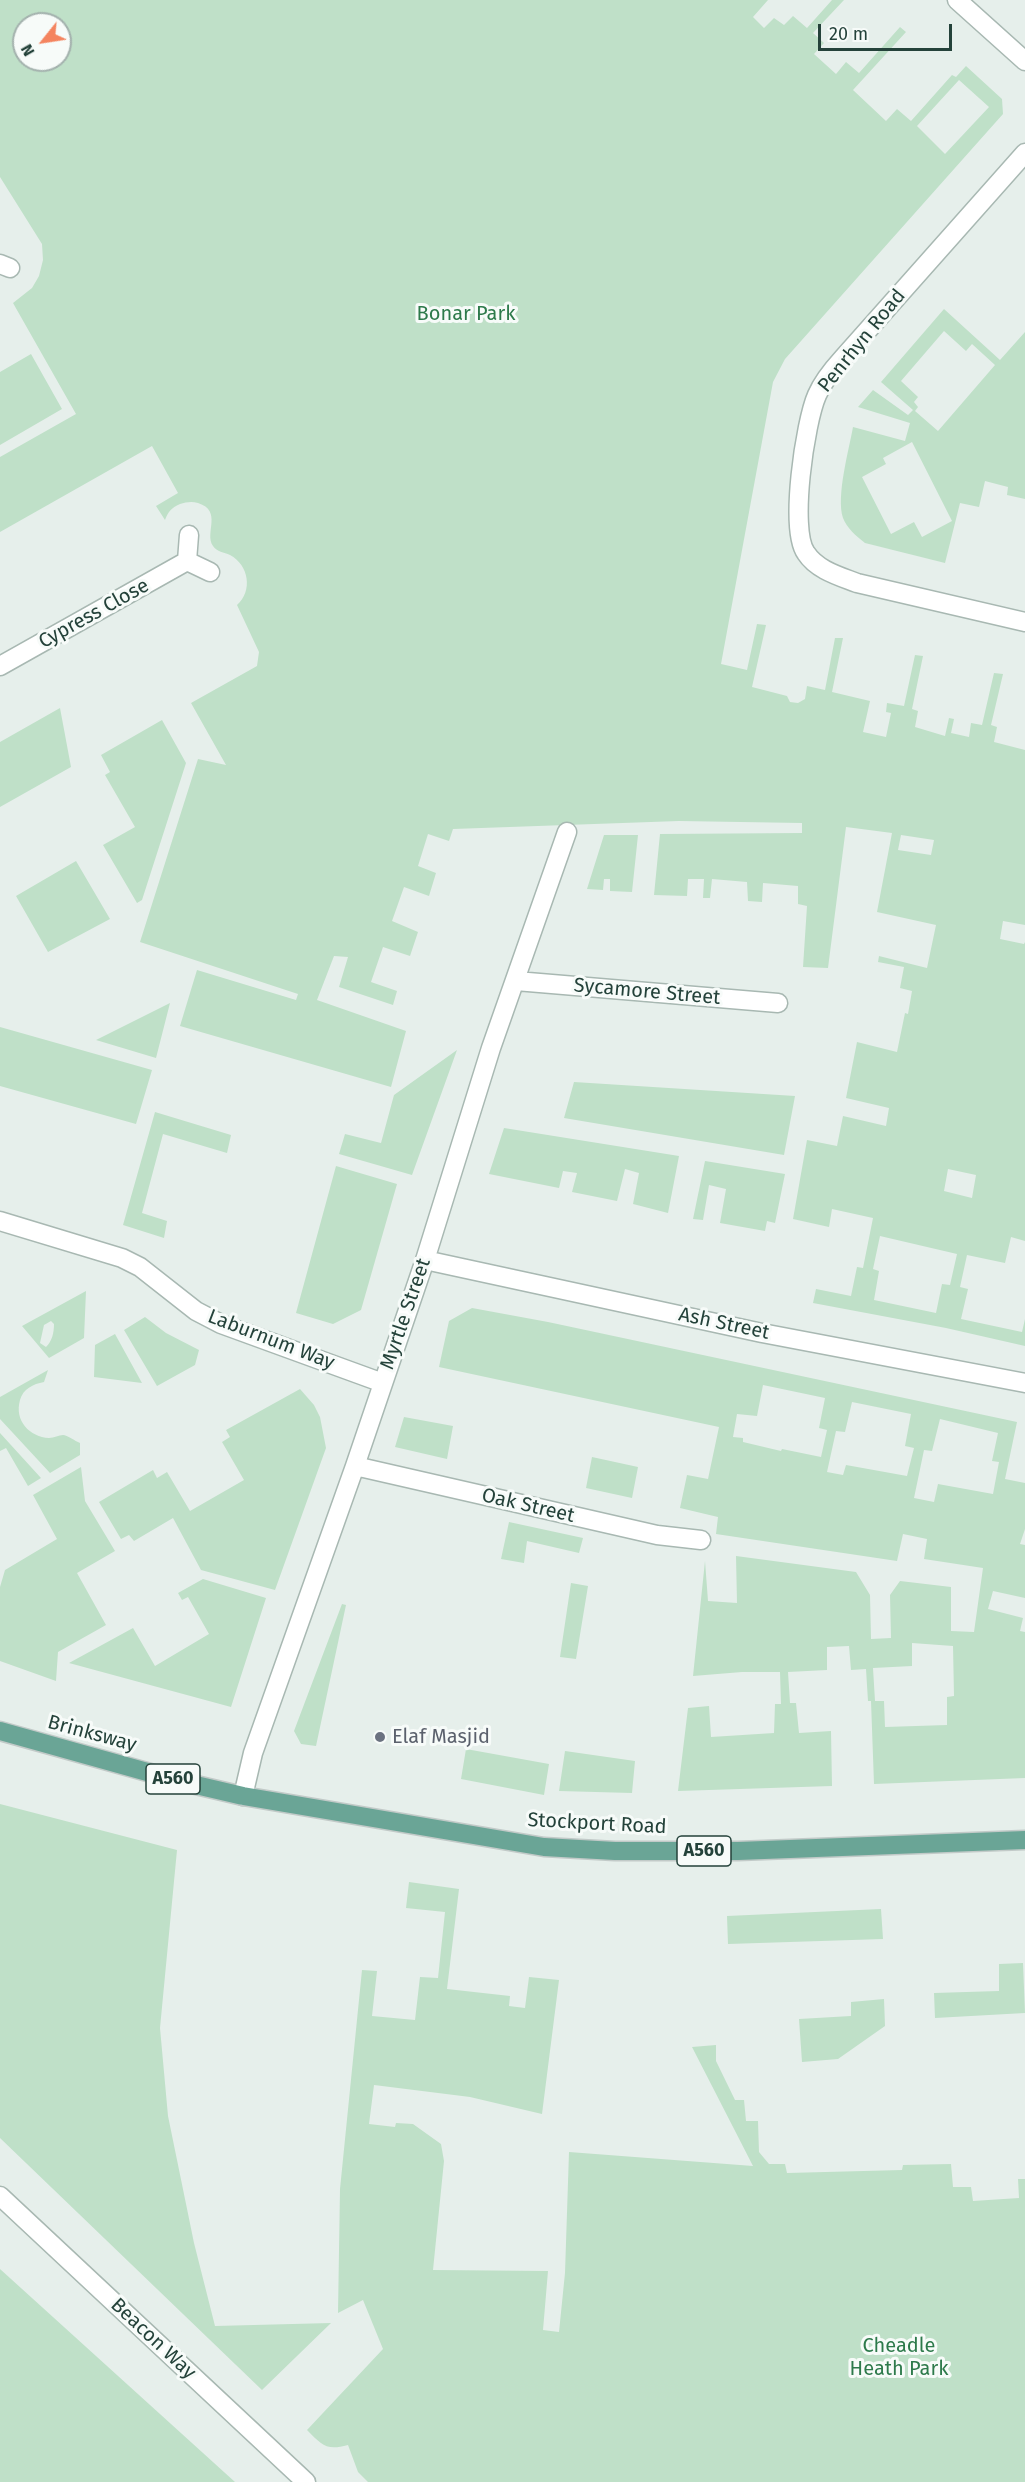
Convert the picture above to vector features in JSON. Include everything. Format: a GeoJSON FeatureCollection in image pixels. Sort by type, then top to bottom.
{"type":"FeatureCollection","features":[{"type":"Feature","properties":{"kind":"main road","name":"Brinksway"},"geometry":{"type":"LineString","coordinates":[[0,1731],[172,1779],[243,1796]]}},
{"type":"Feature","properties":{"kind":"main road","name":"Stockport Road"},"geometry":{"type":"LineString","coordinates":[[243,1796],[544,1847],[586,1850],[738,1851],[1025,1840]]}},
{"type":"Feature","properties":{"kind":"street"},"geometry":{"type":"LineString","coordinates":[[957,0],[1025,61]]}},
{"type":"Feature","properties":{"kind":"street","name":"Penrhyn Road"},"geometry":{"type":"LineString","coordinates":[[1025,153],[823,383],[810,413],[798,502],[798,526],[801,546],[806,555],[816,564],[834,574],[857,583],[1025,622]]}},
{"type":"Feature","properties":{"kind":"street"},"geometry":{"type":"LineString","coordinates":[[189,535],[188,561],[210,572]]}},
{"type":"Feature","properties":{"kind":"street","name":"Cypress Close"},"geometry":{"type":"LineString","coordinates":[[0,666],[188,561]]}},
{"type":"Feature","properties":{"kind":"street","name":"Myrtle Street"},"geometry":{"type":"LineString","coordinates":[[243,1796],[253,1753],[355,1466],[424,1260],[491,1048],[567,832]]}},
{"type":"Feature","properties":{"kind":"street","name":"Sycamore Street"},"geometry":{"type":"LineString","coordinates":[[516,981],[778,1003]]}},
{"type":"Feature","properties":{"kind":"street","name":"Laburnum Way"},"geometry":{"type":"LineString","coordinates":[[0,1221],[122,1258],[140,1267],[196,1311],[221,1324],[383,1383]]}},
{"type":"Feature","properties":{"kind":"street","name":"Ash Street"},"geometry":{"type":"LineString","coordinates":[[424,1260],[762,1333],[1025,1383]]}},
{"type":"Feature","properties":{"kind":"street","name":"Oak Street"},"geometry":{"type":"LineString","coordinates":[[355,1466],[657,1535],[701,1540]]}},
{"type":"Feature","properties":{"kind":"street","name":"Beacon Way"},"geometry":{"type":"LineString","coordinates":[[0,2196],[306,2482]]}},
{"type":"Feature","properties":{"kind":"green space","name":"Bonar Park"},"geometry":{"type":"Polygon","coordinates":[[[0,0],[768,0],[753,17],[764,28],[774,18],[784,25],[793,16],[807,28],[832,0],[844,0],[813,33],[824,43],[814,54],[836,74],[846,62],[859,73],[900,27],[906,32],[853,90],[886,121],[897,109],[911,121],[952,75],[956,77],[966,66],[1002,99],[1003,114],[785,359],[773,382],[721,664],[747,670],[757,624],[766,625],[752,687],[787,696],[790,702],[798,703],[805,699],[807,686],[825,690],[835,638],[843,638],[832,692],[870,701],[863,732],[886,737],[891,713],[886,712],[887,703],[904,706],[915,655],[923,656],[912,709],[918,711],[915,727],[945,736],[949,718],[954,719],[951,733],[969,737],[971,723],[982,725],[994,673],[1003,674],[991,725],[997,727],[994,742],[1025,750],[1025,925],[1003,921],[1000,939],[1024,944],[1025,942],[1025,1241],[1011,1237],[1005,1263],[967,1255],[960,1287],[968,1289],[961,1319],[1022,1332],[1025,1319],[1025,1346],[946,1328],[813,1303],[816,1289],[851,1296],[857,1267],[863,1268],[873,1218],[832,1209],[829,1227],[793,1219],[807,1140],[837,1146],[843,1116],[886,1126],[889,1108],[846,1098],[857,1042],[897,1052],[912,991],[900,988],[904,967],[878,962],[879,956],[927,968],[936,925],[877,912],[892,833],[846,827],[828,968],[803,967],[807,906],[798,904],[798,886],[763,883],[762,902],[748,901],[747,882],[712,879],[710,898],[703,898],[704,879],[688,879],[687,896],[654,895],[660,834],[802,833],[802,823],[679,821],[453,829],[449,841],[428,834],[418,866],[436,873],[429,896],[404,887],[392,921],[418,932],[410,956],[383,947],[371,982],[397,991],[393,1005],[339,987],[348,957],[334,956],[317,1000],[406,1031],[391,1087],[180,1026],[197,970],[296,1000],[298,994],[140,942],[198,759],[226,765],[191,703],[257,666],[259,652],[237,605],[245,593],[247,578],[236,559],[216,550],[213,546],[210,535],[212,523],[210,511],[205,507],[194,502],[180,504],[170,510],[165,520],[156,506],[178,493],[152,446],[0,532],[0,457],[76,414],[13,303],[32,288],[39,276],[43,260],[42,244],[0,177],[0,0]],[[959,80],[917,126],[945,154],[989,107],[959,80]],[[901,835],[898,850],[931,855],[934,840],[901,835]],[[948,1169],[944,1191],[972,1198],[976,1175],[948,1169]],[[880,1236],[873,1269],[879,1271],[874,1300],[936,1313],[942,1284],[950,1285],[957,1254],[880,1236]]]}},
{"type":"Feature","properties":{"kind":"green space"},"geometry":{"type":"Polygon","coordinates":[[[944,309],[1000,360],[1025,332],[1025,499],[1007,495],[1008,487],[985,481],[979,507],[960,503],[945,563],[865,543],[852,532],[843,518],[842,486],[853,427],[905,441],[910,423],[858,407],[873,390],[908,415],[913,410],[881,382],[944,309]],[[944,331],[901,381],[918,397],[914,402],[918,407],[915,411],[938,431],[995,365],[972,344],[966,351],[944,331]],[[912,442],[883,458],[886,464],[862,477],[891,534],[914,522],[922,537],[952,521],[912,442]]]}},
{"type":"Feature","properties":{"kind":"green space"},"geometry":{"type":"Polygon","coordinates":[[[31,354],[62,409],[0,445],[0,372],[31,354]]]}},
{"type":"Feature","properties":{"kind":"green space"},"geometry":{"type":"Polygon","coordinates":[[[60,708],[71,767],[0,807],[0,742],[60,708]]]}},
{"type":"Feature","properties":{"kind":"green space"},"geometry":{"type":"Polygon","coordinates":[[[162,720],[186,763],[142,900],[137,903],[103,845],[135,827],[105,775],[110,772],[101,755],[162,720]]]}},
{"type":"Feature","properties":{"kind":"green space"},"geometry":{"type":"Polygon","coordinates":[[[604,835],[638,835],[632,892],[610,891],[610,879],[604,879],[603,890],[587,889],[604,835]]]}},
{"type":"Feature","properties":{"kind":"green space"},"geometry":{"type":"Polygon","coordinates":[[[76,861],[110,919],[48,952],[16,896],[76,861]]]}},
{"type":"Feature","properties":{"kind":"green space"},"geometry":{"type":"Polygon","coordinates":[[[170,1003],[156,1058],[96,1040],[170,1003]]]}},
{"type":"Feature","properties":{"kind":"green space"},"geometry":{"type":"Polygon","coordinates":[[[0,1027],[152,1070],[136,1124],[0,1086],[0,1027]]]}},
{"type":"Feature","properties":{"kind":"green space"},"geometry":{"type":"Polygon","coordinates":[[[457,1050],[412,1175],[339,1154],[345,1134],[381,1143],[394,1095],[457,1050]]]}},
{"type":"Feature","properties":{"kind":"green space"},"geometry":{"type":"Polygon","coordinates":[[[574,1082],[795,1096],[784,1155],[564,1118],[574,1082]]]}},
{"type":"Feature","properties":{"kind":"green space"},"geometry":{"type":"Polygon","coordinates":[[[155,1112],[231,1135],[227,1153],[163,1134],[142,1213],[167,1221],[164,1238],[123,1225],[155,1112]]]}},
{"type":"Feature","properties":{"kind":"green space"},"geometry":{"type":"Polygon","coordinates":[[[504,1128],[679,1156],[668,1213],[633,1204],[639,1173],[625,1169],[617,1201],[572,1192],[577,1173],[563,1171],[559,1188],[489,1174],[504,1128]]]}},
{"type":"Feature","properties":{"kind":"green space"},"geometry":{"type":"Polygon","coordinates":[[[705,1161],[785,1174],[775,1223],[767,1221],[765,1231],[720,1223],[726,1189],[709,1185],[703,1220],[693,1219],[705,1161]]]}},
{"type":"Feature","properties":{"kind":"green space"},"geometry":{"type":"Polygon","coordinates":[[[336,1166],[397,1184],[361,1310],[333,1324],[296,1313],[336,1166]]]}},
{"type":"Feature","properties":{"kind":"green space"},"geometry":{"type":"Polygon","coordinates":[[[86,1291],[84,1338],[49,1358],[22,1326],[86,1291]],[[51,1321],[44,1325],[40,1343],[46,1347],[52,1337],[54,1324],[51,1321]]]}},
{"type":"Feature","properties":{"kind":"green space"},"geometry":{"type":"Polygon","coordinates":[[[472,1308],[548,1322],[1017,1422],[1005,1479],[1025,1483],[1025,1529],[1020,1544],[1025,1545],[1025,1598],[993,1591],[988,1609],[1023,1618],[1020,1631],[1025,1632],[1025,1778],[874,1784],[871,1701],[868,1701],[866,1669],[851,1670],[849,1646],[827,1647],[827,1670],[788,1672],[790,1703],[796,1703],[799,1733],[831,1731],[832,1786],[678,1791],[688,1708],[709,1706],[711,1737],[774,1733],[775,1704],[781,1704],[780,1672],[693,1676],[705,1561],[708,1601],[737,1603],[736,1556],[856,1572],[870,1595],[871,1639],[891,1638],[890,1595],[900,1581],[951,1587],[951,1631],[974,1632],[983,1568],[924,1559],[927,1539],[903,1534],[897,1561],[716,1534],[718,1517],[680,1508],[687,1475],[708,1479],[719,1427],[439,1367],[449,1321],[472,1308]],[[763,1385],[757,1416],[737,1414],[733,1437],[743,1438],[743,1442],[781,1451],[782,1449],[821,1457],[827,1430],[819,1428],[825,1398],[763,1385]],[[852,1402],[845,1432],[836,1431],[827,1472],[843,1475],[846,1465],[907,1476],[914,1448],[905,1446],[911,1414],[852,1402]],[[940,1419],[932,1451],[924,1450],[914,1498],[934,1502],[938,1484],[993,1494],[999,1462],[992,1461],[998,1433],[940,1419]],[[912,1643],[912,1666],[873,1668],[875,1701],[884,1701],[885,1727],[947,1725],[947,1697],[954,1696],[953,1646],[912,1643]]]}},
{"type":"Feature","properties":{"kind":"green space"},"geometry":{"type":"Polygon","coordinates":[[[145,1317],[166,1333],[199,1350],[195,1365],[157,1386],[124,1330],[145,1317]]]}},
{"type":"Feature","properties":{"kind":"green space"},"geometry":{"type":"Polygon","coordinates":[[[115,1334],[142,1383],[94,1377],[95,1345],[115,1334]]]}},
{"type":"Feature","properties":{"kind":"green space"},"geometry":{"type":"Polygon","coordinates":[[[48,1370],[44,1382],[29,1388],[21,1396],[19,1415],[25,1427],[36,1435],[49,1438],[65,1435],[80,1443],[80,1455],[50,1473],[0,1419],[0,1397],[48,1370]]]}},
{"type":"Feature","properties":{"kind":"green space"},"geometry":{"type":"Polygon","coordinates":[[[300,1389],[314,1405],[320,1417],[326,1448],[275,1590],[201,1570],[173,1518],[134,1541],[129,1535],[121,1539],[99,1502],[153,1470],[157,1478],[167,1472],[190,1511],[244,1480],[222,1442],[230,1437],[226,1430],[300,1389]]]}},
{"type":"Feature","properties":{"kind":"green space"},"geometry":{"type":"Polygon","coordinates":[[[404,1417],[453,1426],[447,1459],[395,1447],[404,1417]]]}},
{"type":"Feature","properties":{"kind":"green space"},"geometry":{"type":"Polygon","coordinates":[[[0,1433],[41,1478],[28,1486],[6,1448],[0,1451],[0,1433]]]}},
{"type":"Feature","properties":{"kind":"green space"},"geometry":{"type":"Polygon","coordinates":[[[592,1457],[638,1467],[632,1498],[586,1488],[592,1457]]]}},
{"type":"Feature","properties":{"kind":"green space"},"geometry":{"type":"Polygon","coordinates":[[[81,1467],[85,1501],[115,1551],[77,1573],[106,1625],[58,1652],[56,1681],[0,1661],[0,1587],[5,1570],[57,1539],[33,1495],[81,1467]]]}},
{"type":"Feature","properties":{"kind":"green space"},"geometry":{"type":"Polygon","coordinates":[[[509,1522],[583,1538],[579,1553],[527,1541],[524,1563],[501,1559],[509,1522]]]}},
{"type":"Feature","properties":{"kind":"green space"},"geometry":{"type":"Polygon","coordinates":[[[203,1579],[266,1598],[231,1707],[69,1663],[133,1628],[155,1666],[209,1634],[188,1597],[182,1600],[178,1593],[203,1579]]]}},
{"type":"Feature","properties":{"kind":"green space"},"geometry":{"type":"Polygon","coordinates":[[[571,1583],[588,1586],[576,1659],[560,1657],[571,1583]]]}},
{"type":"Feature","properties":{"kind":"green space"},"geometry":{"type":"Polygon","coordinates":[[[342,1604],[346,1605],[316,1746],[301,1744],[294,1731],[342,1604]]]}},
{"type":"Feature","properties":{"kind":"green space"},"geometry":{"type":"Polygon","coordinates":[[[466,1749],[549,1764],[544,1795],[461,1779],[466,1749]]]}},
{"type":"Feature","properties":{"kind":"green space"},"geometry":{"type":"Polygon","coordinates":[[[565,1751],[635,1761],[632,1793],[559,1791],[565,1751]]]}},
{"type":"Feature","properties":{"kind":"green space"},"geometry":{"type":"Polygon","coordinates":[[[0,1804],[177,1850],[160,2028],[168,2116],[194,2243],[215,2326],[331,2323],[262,2390],[0,2138],[0,1804]]]}},
{"type":"Feature","properties":{"kind":"green space","name":"Cheadle Heath Park"},"geometry":{"type":"Polygon","coordinates":[[[409,1882],[459,1889],[447,1989],[510,1996],[509,2006],[525,2008],[529,1977],[559,1980],[542,2114],[470,2097],[374,2085],[369,2124],[395,2127],[396,2123],[413,2124],[441,2144],[444,2161],[433,2270],[548,2271],[543,2330],[559,2332],[565,2273],[569,2152],[753,2166],[692,2047],[716,2045],[716,2061],[735,2100],[744,2100],[746,2121],[758,2121],[759,2152],[769,2164],[785,2164],[787,2173],[902,2170],[903,2165],[951,2164],[953,2187],[971,2187],[973,2201],[1019,2198],[1018,2179],[1025,2179],[1025,2482],[368,2482],[358,2472],[348,2445],[329,2447],[312,2435],[307,2430],[383,2349],[363,2300],[338,2313],[340,2189],[362,1970],[377,1971],[372,2016],[415,2020],[420,1977],[438,1978],[445,1912],[406,1908],[409,1882]]]}},
{"type":"Feature","properties":{"kind":"green space"},"geometry":{"type":"Polygon","coordinates":[[[881,1909],[883,1939],[728,1944],[727,1916],[881,1909]]]}},
{"type":"Feature","properties":{"kind":"green space"},"geometry":{"type":"Polygon","coordinates":[[[1023,1963],[1025,2013],[935,2018],[934,1993],[999,1991],[999,1964],[1023,1963]]]}},
{"type":"Feature","properties":{"kind":"green space"},"geometry":{"type":"Polygon","coordinates":[[[884,1999],[885,2026],[838,2059],[802,2062],[799,2019],[851,2016],[851,2002],[884,1999]]]}},
{"type":"Feature","properties":{"kind":"green space"},"geometry":{"type":"Polygon","coordinates":[[[0,2269],[235,2482],[0,2482],[0,2269]]]}},
{"type":"Feature","properties":{"kind":"place","name":"Elaf Masjid"},"geometry":{"type":"Point","coordinates":[380,1737]}}]}
